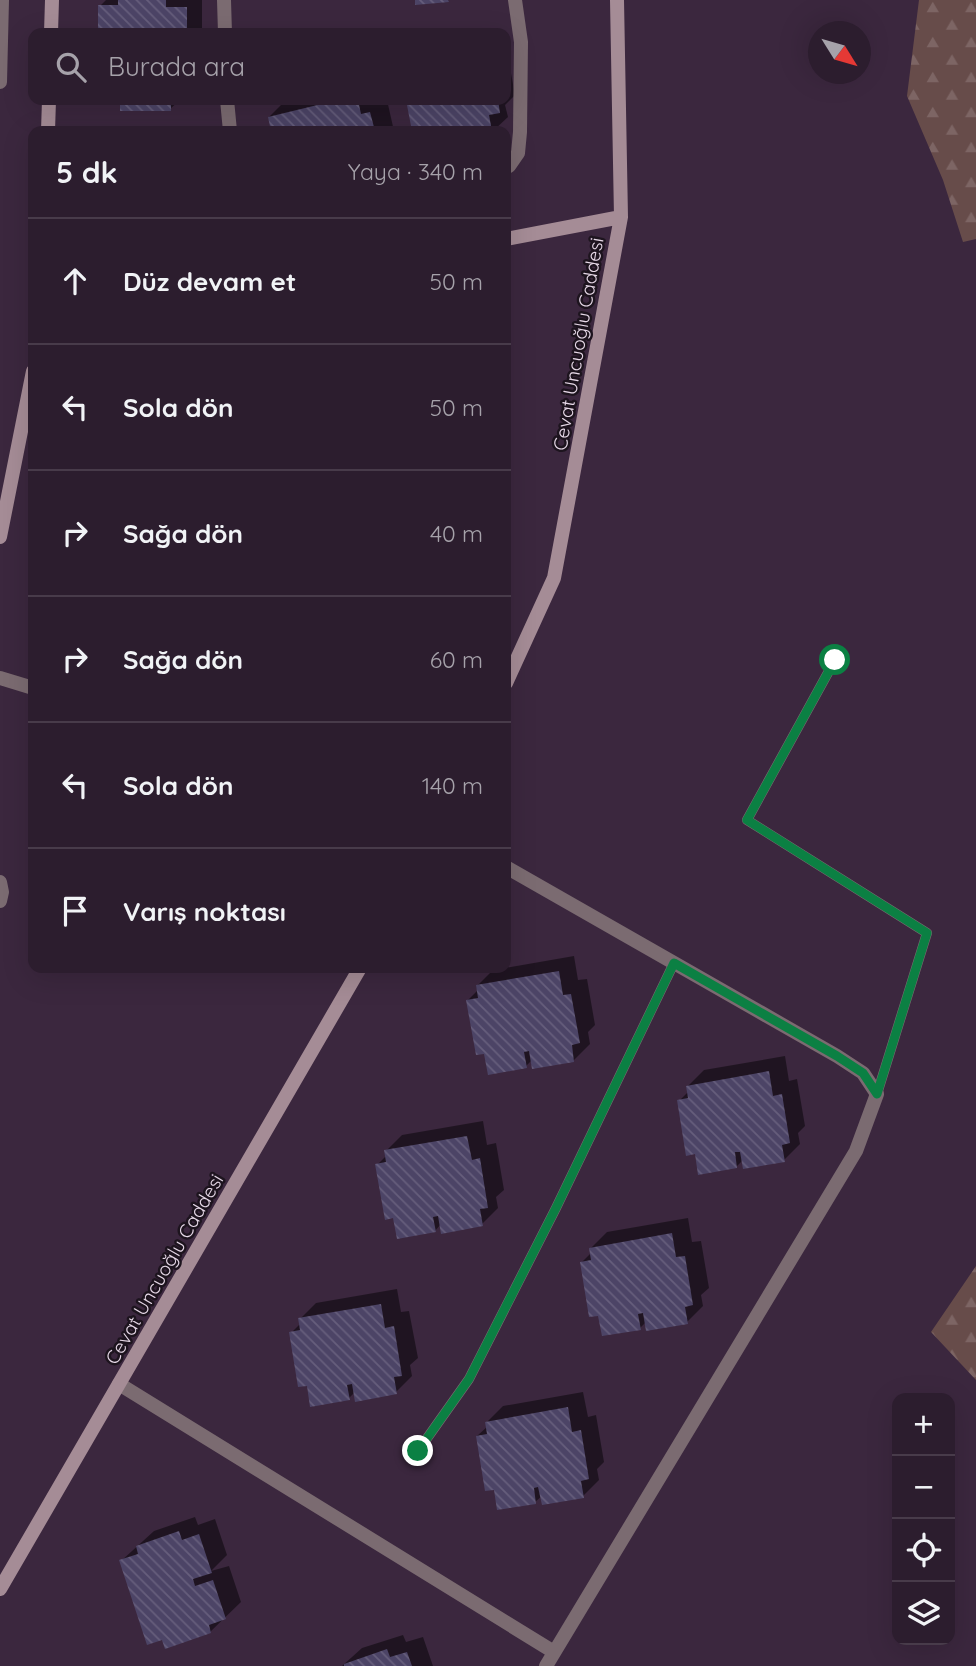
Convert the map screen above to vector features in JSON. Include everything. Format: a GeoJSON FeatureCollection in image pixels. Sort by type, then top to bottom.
{"type":"FeatureCollection","features":[{"type":"Feature","properties":{"kind":"street"},"geometry":{"type":"LineString","coordinates":[[0,82],[2,0]]}},
{"type":"Feature","properties":{"kind":"street"},"geometry":{"type":"LineString","coordinates":[[51,28],[52,0]]}},
{"type":"Feature","properties":{"kind":"street"},"geometry":{"type":"LineString","coordinates":[[224,0],[225,28]]}},
{"type":"Feature","properties":{"kind":"street"},"geometry":{"type":"LineString","coordinates":[[511,163],[518,153],[520,132],[521,42],[515,0]]}},
{"type":"Feature","properties":{"kind":"street","name":"Cevat Uncuoğlu Caddesi"},"geometry":{"type":"LineString","coordinates":[[511,672],[554,578],[621,217],[617,0]]}},
{"type":"Feature","properties":{"kind":"street"},"geometry":{"type":"LineString","coordinates":[[48,126],[49,105]]}},
{"type":"Feature","properties":{"kind":"street"},"geometry":{"type":"LineString","coordinates":[[227,105],[230,126]]}},
{"type":"Feature","properties":{"kind":"street"},"geometry":{"type":"LineString","coordinates":[[511,238],[621,217]]}},
{"type":"Feature","properties":{"kind":"street"},"geometry":{"type":"LineString","coordinates":[[0,537],[28,396]]}},
{"type":"Feature","properties":{"kind":"street"},"geometry":{"type":"LineString","coordinates":[[0,678],[28,686]]}},
{"type":"Feature","properties":{"kind":"street"},"geometry":{"type":"LineString","coordinates":[[511,870],[837,1056],[863,1073],[877,1094],[856,1151],[546,1666]]}},
{"type":"Feature","properties":{"kind":"street","name":"Cevat Uncuoğlu Caddesi"},"geometry":{"type":"LineString","coordinates":[[0,1589],[357,973]]}},
{"type":"Feature","properties":{"kind":"street"},"geometry":{"type":"LineString","coordinates":[[119,1384],[554,1652]]}},
{"type":"Feature","properties":{"kind":"lane"},"geometry":{"type":"LineString","coordinates":[[835,660],[747,820],[927,933],[877,1094]]}},
{"type":"Feature","properties":{"kind":"lane"},"geometry":{"type":"LineString","coordinates":[[418,1451],[469,1379],[556,1208],[674,963]]}},
{"type":"Feature","properties":{"kind":"green space"},"geometry":{"type":"Polygon","coordinates":[[[919,0],[976,0],[976,239],[963,242],[943,180],[907,96],[919,0]]]}},
{"type":"Feature","properties":{"kind":"green space"},"geometry":{"type":"Polygon","coordinates":[[[976,1266],[976,1380],[931,1332],[976,1266]]]}},
{"type":"Feature","properties":{"kind":"building"},"geometry":{"type":"Polygon","coordinates":[[[118,0],[166,0],[166,7],[187,7],[187,28],[98,28],[98,5],[118,5],[118,0]]]}},
{"type":"Feature","properties":{"kind":"building"},"geometry":{"type":"Polygon","coordinates":[[[415,0],[448,0],[449,2],[415,5],[415,0]]]}},
{"type":"Feature","properties":{"kind":"building"},"geometry":{"type":"Polygon","coordinates":[[[120,105],[171,105],[171,111],[120,111],[120,105]]]}},
{"type":"Feature","properties":{"kind":"building"},"geometry":{"type":"Polygon","coordinates":[[[317,105],[359,105],[361,114],[370,112],[374,126],[270,126],[268,117],[317,105]]]}},
{"type":"Feature","properties":{"kind":"building"},"geometry":{"type":"Polygon","coordinates":[[[407,105],[499,105],[500,113],[489,115],[491,126],[411,126],[407,105]]]}},
{"type":"Feature","properties":{"kind":"building"},"geometry":{"type":"Polygon","coordinates":[[[559,971],[563,995],[571,994],[580,1043],[572,1045],[574,1062],[532,1069],[529,1051],[524,1052],[527,1068],[488,1075],[484,1054],[476,1055],[466,1000],[478,998],[476,985],[559,971]]]}},
{"type":"Feature","properties":{"kind":"building"},"geometry":{"type":"Polygon","coordinates":[[[769,1071],[773,1096],[782,1094],[790,1143],[782,1145],[785,1162],[743,1169],[740,1152],[735,1152],[737,1168],[698,1175],[695,1154],[686,1156],[677,1100],[688,1098],[686,1086],[769,1071]]]}},
{"type":"Feature","properties":{"kind":"building"},"geometry":{"type":"Polygon","coordinates":[[[467,1136],[472,1160],[480,1158],[488,1208],[480,1209],[483,1226],[441,1234],[438,1216],[433,1217],[436,1232],[397,1239],[393,1218],[385,1220],[375,1164],[386,1162],[384,1150],[467,1136]]]}},
{"type":"Feature","properties":{"kind":"building"},"geometry":{"type":"Polygon","coordinates":[[[672,1233],[676,1257],[685,1256],[693,1305],[685,1307],[688,1324],[646,1331],[643,1313],[638,1314],[641,1330],[602,1336],[598,1316],[589,1317],[580,1262],[591,1260],[589,1248],[672,1233]]]}},
{"type":"Feature","properties":{"kind":"building"},"geometry":{"type":"Polygon","coordinates":[[[381,1304],[385,1328],[394,1326],[402,1376],[394,1377],[397,1394],[355,1402],[352,1384],[347,1385],[350,1400],[310,1407],[307,1386],[298,1387],[289,1332],[300,1330],[298,1318],[381,1304]]]}},
{"type":"Feature","properties":{"kind":"building"},"geometry":{"type":"Polygon","coordinates":[[[568,1407],[572,1432],[581,1430],[589,1479],[581,1481],[584,1498],[542,1505],[538,1487],[534,1488],[536,1504],[497,1510],[494,1490],[485,1491],[476,1436],[487,1434],[485,1422],[568,1407]]]}},
{"type":"Feature","properties":{"kind":"building"},"geometry":{"type":"Polygon","coordinates":[[[179,1531],[182,1540],[199,1534],[212,1573],[193,1579],[195,1586],[213,1580],[226,1619],[209,1625],[211,1633],[165,1649],[162,1640],[147,1645],[119,1560],[138,1554],[136,1546],[179,1531]]]}},
{"type":"Feature","properties":{"kind":"building"},"geometry":{"type":"Polygon","coordinates":[[[387,1649],[390,1657],[407,1652],[412,1666],[344,1666],[344,1664],[387,1649]]]}},
{"type":"Feature","properties":{"kind":"route"},"geometry":{"type":"LineString","coordinates":[[418,1451],[469,1379],[556,1208],[674,963],[837,1056],[863,1073],[877,1094],[927,933],[747,820],[835,660]]}}]}
